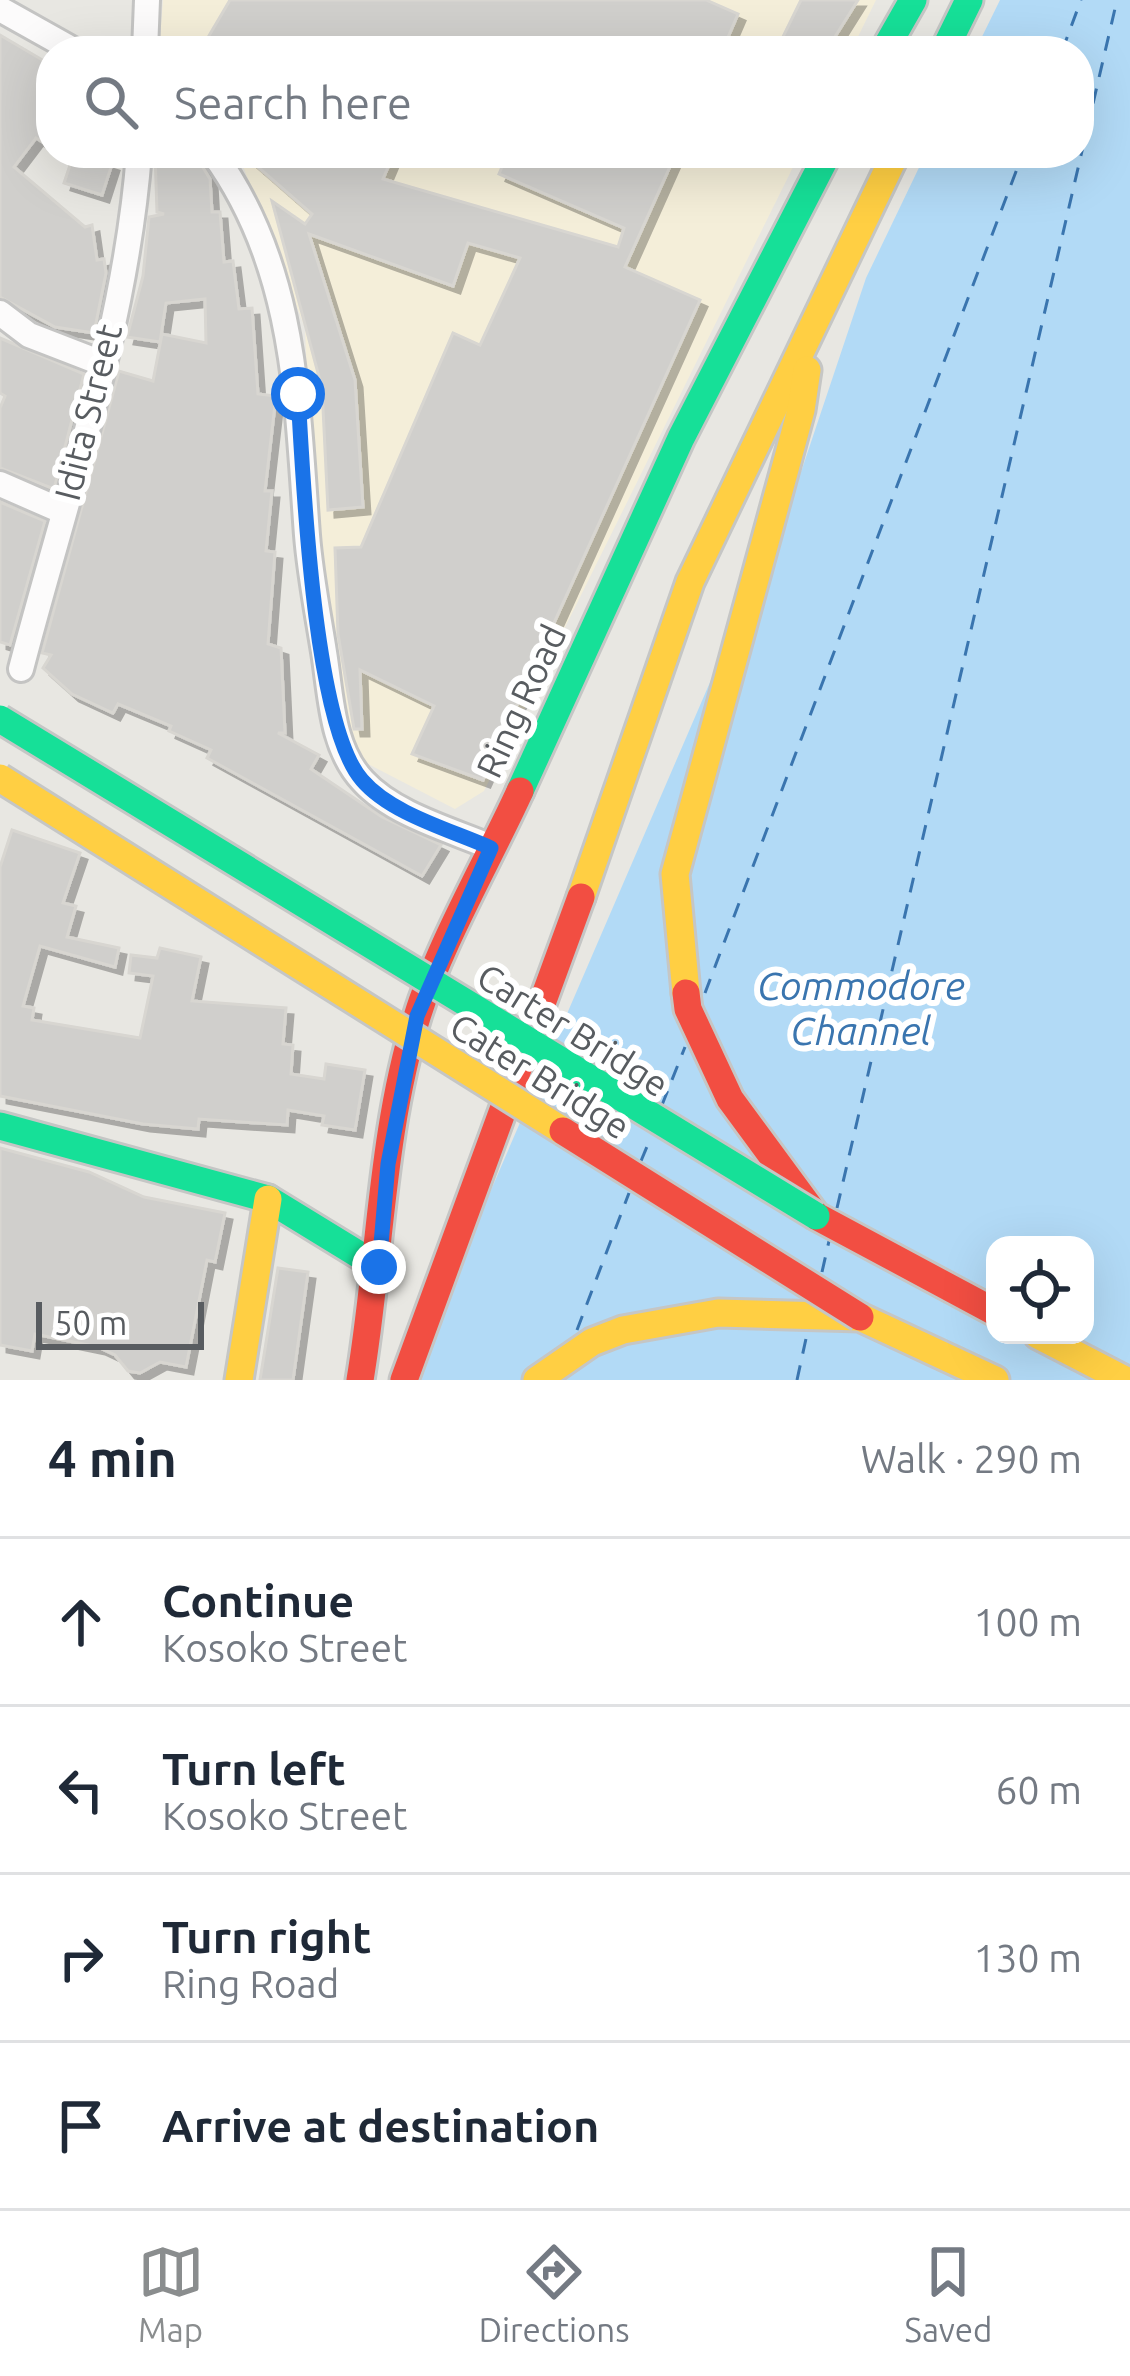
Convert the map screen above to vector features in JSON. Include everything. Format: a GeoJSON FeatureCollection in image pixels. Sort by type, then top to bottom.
{"type":"FeatureCollection","features":[{"type":"Feature","properties":{"kind":"main road"},"geometry":{"type":"LineString","coordinates":[[893,36],[913,0]]}},
{"type":"Feature","properties":{"kind":"main road"},"geometry":{"type":"LineString","coordinates":[[951,36],[969,0]]}},
{"type":"Feature","properties":{"kind":"main road","name":"Ring Road"},"geometry":{"type":"LineString","coordinates":[[363,1374],[388,1164],[417,1016],[681,438],[820,168]]}},
{"type":"Feature","properties":{"kind":"main road"},"geometry":{"type":"LineString","coordinates":[[404,1380],[690,582],[889,168]]}},
{"type":"Feature","properties":{"kind":"main road"},"geometry":{"type":"LineString","coordinates":[[814,325],[801,410],[675,874],[688,1009],[730,1099],[816,1216]]}},
{"type":"Feature","properties":{"kind":"main road","name":"Carter Bridge"},"geometry":{"type":"LineString","coordinates":[[0,719],[816,1216],[986,1307]]}},
{"type":"Feature","properties":{"kind":"main road","name":"Cater Bridge"},"geometry":{"type":"LineString","coordinates":[[0,778],[860,1317]]}},
{"type":"Feature","properties":{"kind":"main road"},"geometry":{"type":"LineString","coordinates":[[0,1126],[268,1199],[379,1267]]}},
{"type":"Feature","properties":{"kind":"main road"},"geometry":{"type":"LineString","coordinates":[[239,1380],[268,1199]]}},
{"type":"Feature","properties":{"kind":"main road"},"geometry":{"type":"LineString","coordinates":[[537,1380],[592,1342],[649,1323],[718,1313],[860,1317],[995,1380]]}},
{"type":"Feature","properties":{"kind":"main road"},"geometry":{"type":"LineString","coordinates":[[1055,1344],[1125,1380]]}},
{"type":"Feature","properties":{"kind":"street"},"geometry":{"type":"LineString","coordinates":[[146,36],[147,0]]}},
{"type":"Feature","properties":{"kind":"street"},"geometry":{"type":"LineString","coordinates":[[0,9],[48,36]]}},
{"type":"Feature","properties":{"kind":"street","name":"Idita Street"},"geometry":{"type":"LineString","coordinates":[[21,669],[104,364],[138,168]]}},
{"type":"Feature","properties":{"kind":"street"},"geometry":{"type":"LineString","coordinates":[[224,168],[279,285],[298,394],[307,542],[340,745],[363,782],[405,809],[491,848]]}},
{"type":"Feature","properties":{"kind":"street"},"geometry":{"type":"LineString","coordinates":[[0,314],[29,335],[104,364]]}},
{"type":"Feature","properties":{"kind":"street"},"geometry":{"type":"LineString","coordinates":[[0,484],[62,511]]}},
{"type":"Feature","properties":{"kind":"shaded area"},"geometry":{"type":"Polygon","coordinates":[[[163,0],[876,0],[858,36],[160,36],[163,0]]]}},
{"type":"Feature","properties":{"kind":"shaded area"},"geometry":{"type":"Polygon","coordinates":[[[244,168],[793,168],[484,791],[455,809],[343,751],[318,657],[305,328],[244,168]]]}},
{"type":"Feature","properties":{"kind":"water","name":"Commodore Channel"},"geometry":{"type":"Polygon","coordinates":[[[1000,0],[1130,0],[1130,1380],[409,1380],[802,469],[866,278],[919,168],[1094,168],[1094,36],[982,36],[1000,0]]]}},
{"type":"Feature","properties":{"kind":"building"},"geometry":{"type":"Polygon","coordinates":[[[230,0],[706,0],[738,14],[728,36],[209,36],[230,0]]]}},
{"type":"Feature","properties":{"kind":"building"},"geometry":{"type":"Polygon","coordinates":[[[801,0],[858,0],[835,36],[783,36],[801,0]]]}},
{"type":"Feature","properties":{"kind":"building"},"geometry":{"type":"Polygon","coordinates":[[[0,35],[36,56],[36,138],[14,167],[85,227],[92,225],[97,260],[104,259],[106,273],[94,333],[55,327],[0,297],[0,35]]]}},
{"type":"Feature","properties":{"kind":"building"},"geometry":{"type":"Polygon","coordinates":[[[69,168],[111,168],[102,195],[64,183],[69,168]]]}},
{"type":"Feature","properties":{"kind":"building"},"geometry":{"type":"Polygon","coordinates":[[[156,168],[203,168],[210,179],[212,212],[220,212],[224,262],[233,261],[239,309],[252,308],[258,394],[276,396],[265,491],[272,491],[266,551],[275,552],[268,644],[281,648],[285,733],[278,733],[319,755],[311,769],[382,817],[441,845],[422,876],[207,758],[211,750],[169,731],[171,726],[118,704],[113,713],[72,694],[43,668],[51,655],[42,653],[119,371],[153,381],[162,334],[206,343],[205,299],[166,303],[160,342],[127,337],[143,276],[149,217],[164,214],[157,212],[156,168]]]}},
{"type":"Feature","properties":{"kind":"building"},"geometry":{"type":"Polygon","coordinates":[[[259,168],[388,168],[383,179],[618,247],[624,228],[499,174],[502,168],[669,168],[625,267],[700,300],[483,780],[412,754],[434,706],[360,670],[362,729],[354,729],[338,634],[335,548],[361,547],[453,333],[480,345],[520,258],[468,243],[453,286],[309,234],[355,380],[363,507],[328,510],[322,388],[272,201],[305,224],[312,214],[259,168]]]}},
{"type":"Feature","properties":{"kind":"building"},"geometry":{"type":"Polygon","coordinates":[[[0,338],[84,374],[54,489],[0,468],[0,408],[5,396],[0,393],[0,338]]]}},
{"type":"Feature","properties":{"kind":"building"},"geometry":{"type":"Polygon","coordinates":[[[0,502],[45,521],[10,645],[0,642],[0,502]]]}},
{"type":"Feature","properties":{"kind":"building"},"geometry":{"type":"Polygon","coordinates":[[[12,830],[80,853],[63,903],[76,906],[67,937],[119,948],[115,967],[40,946],[23,1006],[34,1008],[32,1020],[140,1038],[153,976],[129,973],[131,955],[157,958],[160,948],[201,957],[192,1001],[286,1008],[283,1044],[293,1045],[291,1074],[324,1079],[326,1064],[365,1070],[355,1130],[322,1125],[324,1116],[288,1110],[287,1125],[199,1119],[198,1129],[143,1124],[0,1096],[0,867],[12,830]]]}},
{"type":"Feature","properties":{"kind":"building"},"geometry":{"type":"Polygon","coordinates":[[[0,1148],[89,1172],[144,1197],[225,1213],[215,1262],[207,1260],[186,1367],[160,1362],[140,1373],[128,1371],[115,1355],[98,1347],[35,1334],[32,1351],[0,1345],[0,1148]]]}},
{"type":"Feature","properties":{"kind":"building"},"geometry":{"type":"Polygon","coordinates":[[[278,1268],[308,1272],[293,1380],[260,1380],[278,1268]]]}},
{"type":"Feature","properties":{"kind":"ferry route"},"geometry":{"type":"LineString","coordinates":[[1068,36],[1081,0]]}},
{"type":"Feature","properties":{"kind":"ferry route"},"geometry":{"type":"LineString","coordinates":[[1094,99],[1117,0]]}},
{"type":"Feature","properties":{"kind":"ferry route"},"geometry":{"type":"LineString","coordinates":[[705,993],[1017,168]]}},
{"type":"Feature","properties":{"kind":"ferry route"},"geometry":{"type":"LineString","coordinates":[[837,1208],[1078,168]]}},
{"type":"Feature","properties":{"kind":"ferry route"},"geometry":{"type":"LineString","coordinates":[[662,1105],[685,1047]]}},
{"type":"Feature","properties":{"kind":"ferry route"},"geometry":{"type":"LineString","coordinates":[[641,1161],[651,1137]]}},
{"type":"Feature","properties":{"kind":"ferry route"},"geometry":{"type":"LineString","coordinates":[[577,1330],[629,1193]]}},
{"type":"Feature","properties":{"kind":"ferry route"},"geometry":{"type":"LineString","coordinates":[[822,1272],[829,1241]]}},
{"type":"Feature","properties":{"kind":"ferry route"},"geometry":{"type":"LineString","coordinates":[[797,1380],[807,1334]]}},
{"type":"Feature","properties":{"kind":"traffic: fast"},"geometry":{"type":"LineString","coordinates":[[893,36],[913,0]]}},
{"type":"Feature","properties":{"kind":"traffic: fast"},"geometry":{"type":"LineString","coordinates":[[951,36],[969,0]]}},
{"type":"Feature","properties":{"kind":"traffic: fast"},"geometry":{"type":"LineString","coordinates":[[520,791],[681,438],[820,168]]}},
{"type":"Feature","properties":{"kind":"traffic: fast"},"geometry":{"type":"LineString","coordinates":[[0,719],[816,1216]]}},
{"type":"Feature","properties":{"kind":"traffic: fast"},"geometry":{"type":"LineString","coordinates":[[0,1126],[268,1199],[379,1267]]}},
{"type":"Feature","properties":{"kind":"traffic: slow"},"geometry":{"type":"LineString","coordinates":[[581,897],[690,582],[889,168]]}},
{"type":"Feature","properties":{"kind":"traffic: slow"},"geometry":{"type":"LineString","coordinates":[[686,993],[675,874],[801,410],[807,370]]}},
{"type":"Feature","properties":{"kind":"traffic: slow"},"geometry":{"type":"LineString","coordinates":[[0,778],[563,1131]]}},
{"type":"Feature","properties":{"kind":"traffic: slow"},"geometry":{"type":"LineString","coordinates":[[239,1380],[268,1199]]}},
{"type":"Feature","properties":{"kind":"traffic: slow"},"geometry":{"type":"LineString","coordinates":[[537,1380],[592,1342],[623,1330],[718,1313],[860,1317],[995,1380]]}},
{"type":"Feature","properties":{"kind":"traffic: slow"},"geometry":{"type":"LineString","coordinates":[[1055,1344],[1125,1380]]}},
{"type":"Feature","properties":{"kind":"traffic: jam"},"geometry":{"type":"LineString","coordinates":[[360,1380],[388,1151],[405,1061],[438,961],[520,791]]}},
{"type":"Feature","properties":{"kind":"traffic: jam"},"geometry":{"type":"LineString","coordinates":[[404,1380],[581,897]]}},
{"type":"Feature","properties":{"kind":"traffic: jam"},"geometry":{"type":"LineString","coordinates":[[686,993],[688,1009],[730,1099],[816,1216],[986,1307]]}},
{"type":"Feature","properties":{"kind":"traffic: jam"},"geometry":{"type":"LineString","coordinates":[[563,1131],[860,1317]]}},
{"type":"Feature","properties":{"kind":"route"},"geometry":{"type":"LineString","coordinates":[[298,394],[307,542],[340,745],[363,782],[405,809],[491,848],[417,1016],[388,1164],[379,1267]]}}]}
